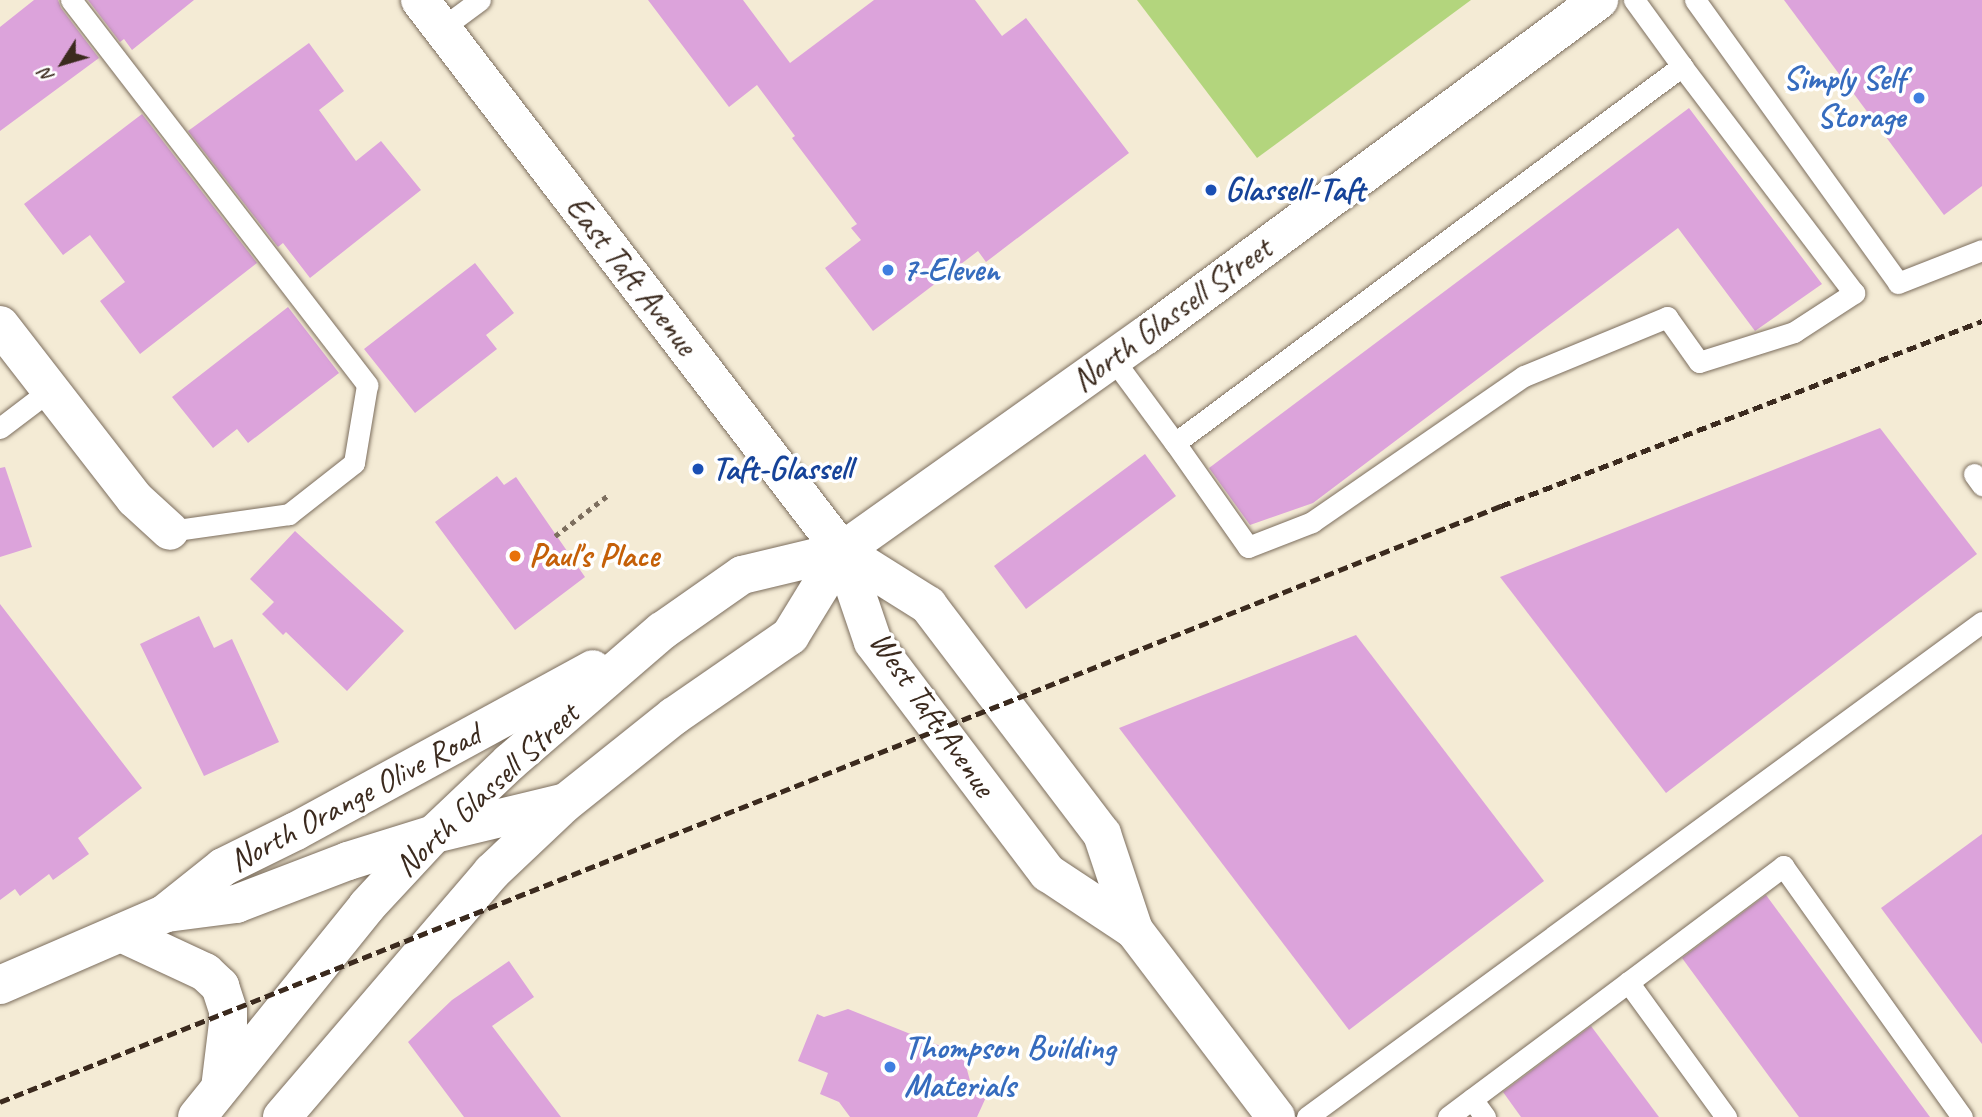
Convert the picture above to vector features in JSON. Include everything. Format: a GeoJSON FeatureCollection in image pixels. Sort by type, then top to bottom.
{"type":"FeatureCollection","features":[{"type":"Feature","properties":{"kind":"main road","name":"North Glassell Street"},"geometry":{"type":"LineString","coordinates":[[209,1103],[366,906],[434,834],[510,762],[662,631],[742,576],[842,551],[1113,359],[1599,0]]}},
{"type":"Feature","properties":{"kind":"main road","name":"East Taft Avenue"},"geometry":{"type":"LineString","coordinates":[[431,14],[842,551]]}},
{"type":"Feature","properties":{"kind":"main road"},"geometry":{"type":"LineString","coordinates":[[0,325],[135,499],[170,531]]}},
{"type":"Feature","properties":{"kind":"main road","name":"North Glassell Street"},"geometry":{"type":"LineString","coordinates":[[282,1117],[442,926],[492,872],[565,803],[674,716],[790,636],[842,551]]}},
{"type":"Feature","properties":{"kind":"main road","name":"West Taft Avenue"},"geometry":{"type":"LineString","coordinates":[[842,551],[873,642],[1048,873],[1134,930]]}},
{"type":"Feature","properties":{"kind":"main road","name":"West Taft Avenue"},"geometry":{"type":"LineString","coordinates":[[842,551],[928,605],[1102,834],[1134,930],[1276,1117]]}},
{"type":"Feature","properties":{"kind":"main road","name":"North Orange Olive Road"},"geometry":{"type":"LineString","coordinates":[[0,985],[164,914],[223,867],[296,831],[662,631]]}},
{"type":"Feature","properties":{"kind":"main road","name":"North Orange Olive Road"},"geometry":{"type":"LineString","coordinates":[[164,914],[236,904],[348,861],[434,834],[565,803]]}},
{"type":"Feature","properties":{"kind":"main road"},"geometry":{"type":"LineString","coordinates":[[121,933],[205,972],[220,986],[228,1023],[209,1103]]}},
{"type":"Feature","properties":{"kind":"lane"},"geometry":{"type":"LineString","coordinates":[[71,0],[367,385],[354,463],[289,514],[170,531]]}},
{"type":"Feature","properties":{"kind":"lane"},"geometry":{"type":"LineString","coordinates":[[431,14],[480,0]]}},
{"type":"Feature","properties":{"kind":"lane"},"geometry":{"type":"LineString","coordinates":[[1113,359],[1248,547],[1312,522],[1524,376],[1667,317],[1699,362],[1794,332],[1854,293],[1633,0]]}},
{"type":"Feature","properties":{"kind":"lane"},"geometry":{"type":"LineString","coordinates":[[1695,0],[1898,283],[1982,250]]}},
{"type":"Feature","properties":{"kind":"lane"},"geometry":{"type":"LineString","coordinates":[[1175,443],[1682,66]]}},
{"type":"Feature","properties":{"kind":"lane"},"geometry":{"type":"LineString","coordinates":[[0,428],[50,390]]}},
{"type":"Feature","properties":{"kind":"lane"},"geometry":{"type":"LineString","coordinates":[[1307,1117],[1982,622]]}},
{"type":"Feature","properties":{"kind":"lane"},"geometry":{"type":"LineString","coordinates":[[1448,1117],[1783,866],[1962,1117]]}},
{"type":"Feature","properties":{"kind":"lane"},"geometry":{"type":"LineString","coordinates":[[1628,982],[1726,1117]]}},
{"type":"Feature","properties":{"kind":"lane"},"geometry":{"type":"LineString","coordinates":[[1472,1099],[1485,1117]]}},
{"type":"Feature","properties":{"kind":"path"},"geometry":{"type":"LineString","coordinates":[[555,536],[607,496]]}},
{"type":"Feature","properties":{"kind":"green space"},"geometry":{"type":"Polygon","coordinates":[[[1137,0],[1471,0],[1257,158],[1137,0]]]}},
{"type":"Feature","properties":{"kind":"building"},"geometry":{"type":"Polygon","coordinates":[[[34,0],[58,0],[61,8],[99,58],[0,131],[0,27],[34,0]]]}},
{"type":"Feature","properties":{"kind":"building"},"geometry":{"type":"Polygon","coordinates":[[[88,0],[194,0],[132,50],[124,39],[120,42],[88,0]]]}},
{"type":"Feature","properties":{"kind":"building"},"geometry":{"type":"Polygon","coordinates":[[[648,0],[743,0],[790,63],[874,0],[975,0],[1002,36],[1026,18],[1129,153],[986,262],[978,251],[873,331],[825,268],[861,240],[851,228],[857,224],[792,138],[795,136],[757,85],[729,107],[648,0]]]}},
{"type":"Feature","properties":{"kind":"building","name":"Simply Self Storage"},"geometry":{"type":"Polygon","coordinates":[[[1784,0],[1982,0],[1982,186],[1944,215],[1784,0]]]}},
{"type":"Feature","properties":{"kind":"building"},"geometry":{"type":"Polygon","coordinates":[[[309,43],[344,91],[319,110],[356,161],[381,141],[421,190],[310,278],[283,243],[278,247],[188,131],[309,43]]]}},
{"type":"Feature","properties":{"kind":"building"},"geometry":{"type":"Polygon","coordinates":[[[1689,108],[1822,284],[1755,331],[1678,228],[1313,503],[1250,525],[1209,468],[1689,108]]]}},
{"type":"Feature","properties":{"kind":"building"},"geometry":{"type":"Polygon","coordinates":[[[142,114],[257,263],[140,354],[100,301],[125,282],[90,235],[63,255],[24,204],[142,114]]]}},
{"type":"Feature","properties":{"kind":"building"},"geometry":{"type":"Polygon","coordinates":[[[475,263],[514,313],[486,335],[497,349],[415,413],[364,349],[475,263]]]}},
{"type":"Feature","properties":{"kind":"building"},"geometry":{"type":"Polygon","coordinates":[[[288,307],[339,373],[248,443],[237,429],[213,448],[172,397],[288,307]]]}},
{"type":"Feature","properties":{"kind":"building"},"geometry":{"type":"Polygon","coordinates":[[[1880,428],[1977,554],[1666,793],[1500,577],[1880,428]]]}},
{"type":"Feature","properties":{"kind":"building"},"geometry":{"type":"Polygon","coordinates":[[[1145,454],[1176,496],[1026,609],[994,566],[1145,454]]]}},
{"type":"Feature","properties":{"kind":"building"},"geometry":{"type":"Polygon","coordinates":[[[5,467],[32,547],[0,557],[0,468],[5,467]]]}},
{"type":"Feature","properties":{"kind":"building","name":"Paul's Place"},"geometry":{"type":"Polygon","coordinates":[[[497,476],[504,485],[516,477],[585,577],[515,630],[435,522],[497,476]]]}},
{"type":"Feature","properties":{"kind":"building"},"geometry":{"type":"Polygon","coordinates":[[[295,531],[404,631],[347,691],[286,632],[283,635],[262,614],[274,602],[250,579],[295,531]]]}},
{"type":"Feature","properties":{"kind":"building"},"geometry":{"type":"Polygon","coordinates":[[[0,604],[142,788],[78,838],[89,854],[53,880],[49,874],[20,896],[15,889],[0,900],[0,604]]]}},
{"type":"Feature","properties":{"kind":"building"},"geometry":{"type":"Polygon","coordinates":[[[199,616],[214,648],[232,639],[279,742],[204,776],[140,644],[199,616]]]}},
{"type":"Feature","properties":{"kind":"building"},"geometry":{"type":"Polygon","coordinates":[[[1356,635],[1544,881],[1349,1030],[1119,728],[1356,635]]]}},
{"type":"Feature","properties":{"kind":"building"},"geometry":{"type":"Polygon","coordinates":[[[1982,834],[1982,1044],[1881,908],[1982,834]]]}},
{"type":"Feature","properties":{"kind":"building"},"geometry":{"type":"Polygon","coordinates":[[[1766,895],[1930,1117],[1799,1117],[1682,958],[1766,895]]]}},
{"type":"Feature","properties":{"kind":"building"},"geometry":{"type":"Polygon","coordinates":[[[509,961],[534,997],[492,1026],[561,1117],[464,1117],[408,1042],[452,1000],[509,961]]]}},
{"type":"Feature","properties":{"kind":"building","name":"Thompson Building Materials"},"geometry":{"type":"Polygon","coordinates":[[[848,1009],[963,1055],[972,1088],[987,1095],[977,1117],[850,1117],[839,1102],[820,1094],[828,1073],[798,1061],[817,1014],[824,1017],[848,1009]]]}},
{"type":"Feature","properties":{"kind":"building"},"geometry":{"type":"Polygon","coordinates":[[[1591,1026],[1659,1117],[1521,1117],[1503,1092],[1591,1026]]]}},
{"type":"Feature","properties":{"kind":"railway"},"geometry":{"type":"LineString","coordinates":[[0,1102],[1501,506],[1982,321]]}},
{"type":"Feature","properties":{"kind":"place","name":"Simply Self Storage"},"geometry":{"type":"Point","coordinates":[1919,98]}},
{"type":"Feature","properties":{"kind":"place","name":"Glassell-Taft"},"geometry":{"type":"Point","coordinates":[1211,190]}},
{"type":"Feature","properties":{"kind":"place","name":"7-Eleven"},"geometry":{"type":"Point","coordinates":[888,270]}},
{"type":"Feature","properties":{"kind":"place","name":"Taft-Glassell"},"geometry":{"type":"Point","coordinates":[698,469]}},
{"type":"Feature","properties":{"kind":"place","name":"Paul's Place"},"geometry":{"type":"Point","coordinates":[515,556]}},
{"type":"Feature","properties":{"kind":"place","name":"Thompson Building Materials"},"geometry":{"type":"Point","coordinates":[890,1067]}}]}
